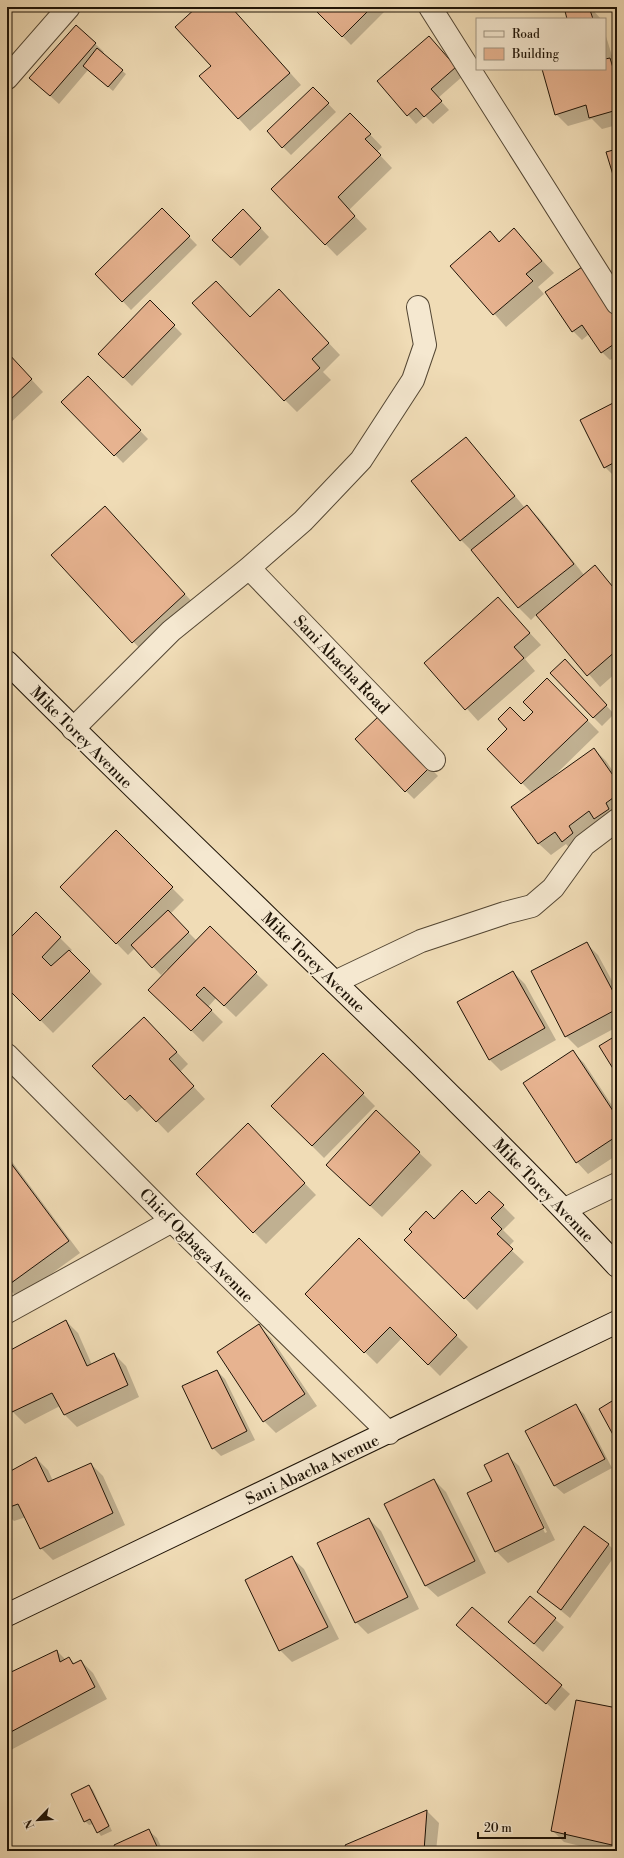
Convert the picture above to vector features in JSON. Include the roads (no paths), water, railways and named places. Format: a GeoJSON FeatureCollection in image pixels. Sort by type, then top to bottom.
{"type":"FeatureCollection","features":[{"type":"Feature","properties":{"kind":"street"},"geometry":{"type":"LineString","coordinates":[[7,78],[69,7]]}},
{"type":"Feature","properties":{"kind":"street"},"geometry":{"type":"LineString","coordinates":[[430,7],[617,303]]}},
{"type":"Feature","properties":{"kind":"street"},"geometry":{"type":"LineString","coordinates":[[73,729],[171,631],[249,568],[303,521],[361,460],[412,380],[424,345],[418,307]]}},
{"type":"Feature","properties":{"kind":"street","name":"Sani Abacha Road"},"geometry":{"type":"LineString","coordinates":[[249,568],[434,760]]}},
{"type":"Feature","properties":{"kind":"street","name":"Mike Torey Avenue"},"geometry":{"type":"LineString","coordinates":[[7,662],[73,729],[335,982],[565,1209],[617,1266]]}},
{"type":"Feature","properties":{"kind":"street"},"geometry":{"type":"LineString","coordinates":[[335,982],[421,941],[505,913],[532,906],[553,888],[584,845],[617,820]]}},
{"type":"Feature","properties":{"kind":"street","name":"Chief Ogbaga Avenue"},"geometry":{"type":"LineString","coordinates":[[7,1055],[172,1221],[389,1433]]}},
{"type":"Feature","properties":{"kind":"street"},"geometry":{"type":"LineString","coordinates":[[565,1209],[617,1184]]}},
{"type":"Feature","properties":{"kind":"street"},"geometry":{"type":"LineString","coordinates":[[7,1312],[172,1221]]}},
{"type":"Feature","properties":{"kind":"street","name":"Sani Abacha Avenue"},"geometry":{"type":"LineString","coordinates":[[7,1615],[389,1433],[617,1322]]}}]}
